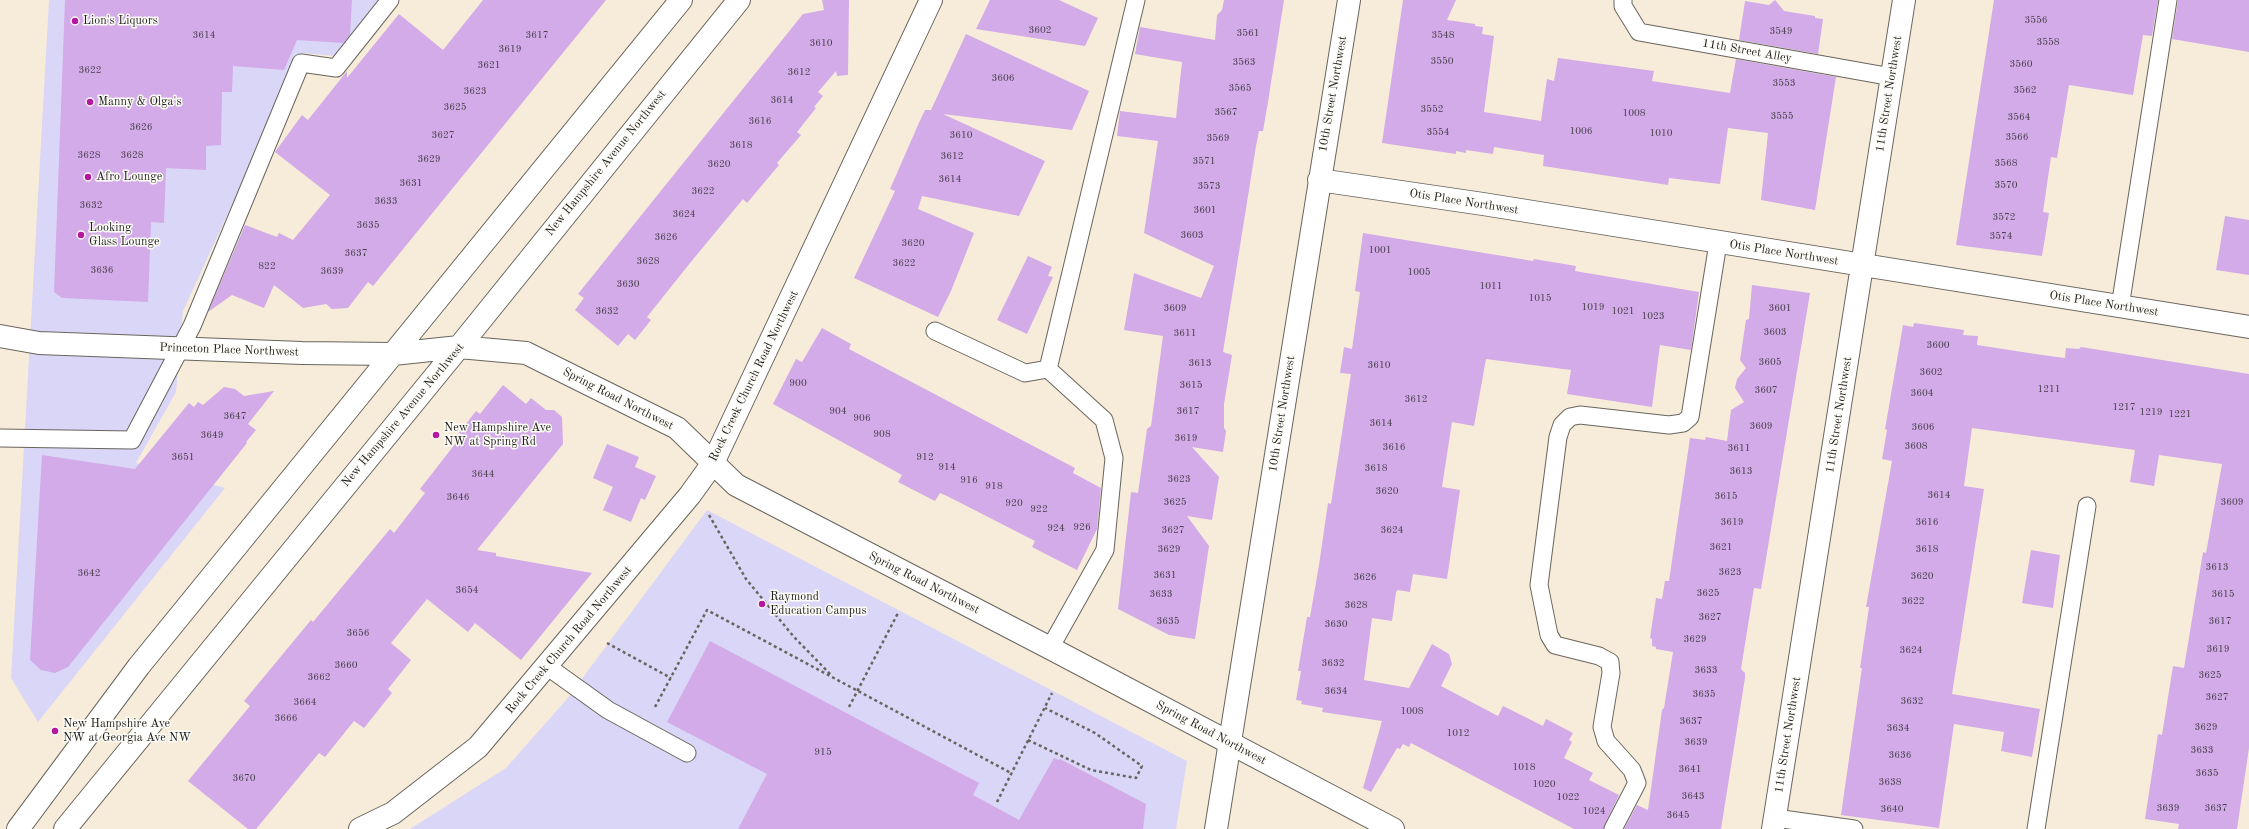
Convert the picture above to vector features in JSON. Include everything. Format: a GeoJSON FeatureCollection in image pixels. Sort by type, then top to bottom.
{"type":"FeatureCollection","features":[{"type":"Feature","properties":{"kind":"street"},"geometry":{"type":"LineString","coordinates":[[18,829],[139,666],[681,0]]}},
{"type":"Feature","properties":{"kind":"street","name":"New Hampshire Avenue Northwest"},"geometry":{"type":"LineString","coordinates":[[65,829],[459,347],[739,0]]}},
{"type":"Feature","properties":{"kind":"street","name":"Rock Creek Church Road Northwest"},"geometry":{"type":"LineString","coordinates":[[360,829],[393,813],[478,747],[548,667],[690,495],[713,463],[931,0]]}},
{"type":"Feature","properties":{"kind":"street","name":"10th Street Northwest"},"geometry":{"type":"LineString","coordinates":[[1216,829],[1349,0]]}},
{"type":"Feature","properties":{"kind":"street","name":"11th Street Northwest"},"geometry":{"type":"LineString","coordinates":[[1774,823],[1904,0]]}},
{"type":"Feature","properties":{"kind":"street","name":"Otis Place Northwest"},"geometry":{"type":"LineString","coordinates":[[1319,180],[1483,204],[1718,243],[2249,327]]}},
{"type":"Feature","properties":{"kind":"street","name":"Princeton Place Northwest"},"geometry":{"type":"LineString","coordinates":[[0,336],[39,343],[393,354],[459,347]]}},
{"type":"Feature","properties":{"kind":"street","name":"Spring Road Northwest"},"geometry":{"type":"LineString","coordinates":[[459,347],[526,353],[676,428],[736,485],[1050,648],[1393,829]]}},
{"type":"Feature","properties":{"kind":"lane"},"geometry":{"type":"LineString","coordinates":[[0,438],[132,440],[179,348],[192,326],[301,63],[336,68],[390,0]]}},
{"type":"Feature","properties":{"kind":"lane"},"geometry":{"type":"LineString","coordinates":[[1048,369],[1136,0]]}},
{"type":"Feature","properties":{"kind":"lane","name":"11th Street Alley"},"geometry":{"type":"LineString","coordinates":[[1623,0],[1623,6],[1639,32],[1892,77]]}},
{"type":"Feature","properties":{"kind":"lane"},"geometry":{"type":"LineString","coordinates":[[2120,306],[2168,0]]}},
{"type":"Feature","properties":{"kind":"lane"},"geometry":{"type":"LineString","coordinates":[[1613,829],[1637,783],[1632,770],[1606,741],[1602,727],[1611,673],[1610,662],[1599,656],[1555,645],[1549,634],[1539,584],[1558,437],[1562,425],[1570,417],[1580,415],[1669,425],[1684,423],[1690,417],[1718,243]]}},
{"type":"Feature","properties":{"kind":"lane"},"geometry":{"type":"LineString","coordinates":[[935,331],[1025,373],[1048,369]]}},
{"type":"Feature","properties":{"kind":"lane"},"geometry":{"type":"LineString","coordinates":[[1048,369],[1104,420],[1114,458],[1104,550],[1050,648]]}},
{"type":"Feature","properties":{"kind":"lane"},"geometry":{"type":"LineString","coordinates":[[2036,829],[2087,506]]}},
{"type":"Feature","properties":{"kind":"lane"},"geometry":{"type":"LineString","coordinates":[[548,667],[608,710],[687,753]]}},
{"type":"Feature","properties":{"kind":"lane"},"geometry":{"type":"LineString","coordinates":[[1774,823],[1854,829]]}},
{"type":"Feature","properties":{"kind":"path"},"geometry":{"type":"LineString","coordinates":[[709,515],[746,579],[794,637],[834,678]]}},
{"type":"Feature","properties":{"kind":"path"},"geometry":{"type":"LineString","coordinates":[[643,729],[707,610],[1011,773]]}},
{"type":"Feature","properties":{"kind":"path"},"geometry":{"type":"LineString","coordinates":[[849,707],[898,613]]}},
{"type":"Feature","properties":{"kind":"path"},"geometry":{"type":"LineString","coordinates":[[607,643],[671,678]]}},
{"type":"Feature","properties":{"kind":"path"},"geometry":{"type":"LineString","coordinates":[[997,802],[1052,693]]}},
{"type":"Feature","properties":{"kind":"path"},"geometry":{"type":"LineString","coordinates":[[1028,740],[1091,770],[1136,778],[1142,766],[1095,733],[1045,708]]}},
{"type":"Feature","properties":{"kind":"shaded area"},"geometry":{"type":"Polygon","coordinates":[[[49,0],[378,0],[336,56],[302,53],[183,311],[176,392],[136,463],[225,488],[38,722],[11,678],[49,0]]]}},
{"type":"Feature","properties":{"kind":"shaded area","name":"Raymond Education Campus"},"geometry":{"type":"Polygon","coordinates":[[[707,510],[1187,761],[1176,829],[410,829],[506,768],[567,699],[707,510]]]}},
{"type":"Feature","properties":{"kind":"building"},"geometry":{"type":"Polygon","coordinates":[[[65,0],[352,0],[350,35],[343,43],[297,40],[284,70],[233,66],[232,92],[222,92],[221,145],[206,146],[206,170],[166,168],[164,223],[151,222],[148,302],[62,298],[54,292],[65,0]]]}},
{"type":"Feature","properties":{"kind":"building"},"geometry":{"type":"Polygon","coordinates":[[[483,0],[606,0],[373,286],[368,282],[348,308],[332,309],[326,304],[303,308],[274,285],[264,308],[232,295],[208,312],[245,225],[277,237],[279,233],[293,240],[330,195],[275,152],[302,115],[308,120],[347,71],[347,78],[399,14],[443,50],[483,0]]]}},
{"type":"Feature","properties":{"kind":"building"},"geometry":{"type":"Polygon","coordinates":[[[822,0],[849,0],[848,75],[837,76],[836,71],[818,92],[823,96],[814,107],[816,108],[797,132],[801,135],[777,163],[779,165],[747,203],[743,199],[690,263],[647,317],[651,320],[635,340],[628,334],[618,346],[575,310],[584,298],[578,294],[803,14],[824,10],[822,0]]]}},
{"type":"Feature","properties":{"kind":"building"},"geometry":{"type":"Polygon","coordinates":[[[990,0],[1059,0],[1098,18],[1085,46],[976,29],[990,0]]]}},
{"type":"Feature","properties":{"kind":"building"},"geometry":{"type":"Polygon","coordinates":[[[1224,0],[1284,0],[1263,131],[1259,131],[1256,146],[1223,352],[1232,355],[1224,404],[1224,428],[1226,431],[1223,452],[1192,447],[1219,477],[1212,520],[1187,516],[1209,546],[1195,639],[1169,635],[1118,609],[1131,492],[1138,493],[1147,429],[1151,426],[1163,336],[1124,330],[1134,273],[1201,298],[1214,266],[1144,233],[1158,141],[1117,136],[1120,111],[1176,118],[1182,62],[1135,54],[1140,27],[1215,40],[1217,15],[1222,10],[1224,0]]]}},
{"type":"Feature","properties":{"kind":"building"},"geometry":{"type":"Polygon","coordinates":[[[1403,0],[1456,0],[1447,20],[1475,24],[1475,26],[1483,27],[1482,34],[1494,36],[1484,112],[1541,121],[1547,79],[1554,81],[1558,58],[1654,71],[1652,81],[1730,93],[1736,59],[1836,77],[1815,210],[1761,200],[1768,133],[1728,128],[1720,184],[1669,178],[1668,185],[1543,166],[1544,155],[1494,147],[1493,154],[1466,150],[1466,153],[1456,151],[1456,154],[1382,143],[1403,0]]]}},
{"type":"Feature","properties":{"kind":"building"},"geometry":{"type":"Polygon","coordinates":[[[1775,0],[1784,11],[1815,16],[1815,18],[1823,19],[1818,54],[1739,40],[1745,1],[1769,5],[1775,0]]]}},
{"type":"Feature","properties":{"kind":"building"},"geometry":{"type":"Polygon","coordinates":[[[1994,0],[2158,0],[2152,36],[2143,35],[2133,95],[2069,85],[2057,158],[2051,157],[2043,212],[2049,213],[2042,256],[1956,245],[1994,0]]]}},
{"type":"Feature","properties":{"kind":"building"},"geometry":{"type":"Polygon","coordinates":[[[2178,0],[2249,0],[2249,52],[2172,39],[2178,0]]]}},
{"type":"Feature","properties":{"kind":"building"},"geometry":{"type":"Polygon","coordinates":[[[966,34],[1089,91],[1072,130],[943,114],[1045,161],[1019,216],[922,196],[918,209],[974,233],[951,291],[938,317],[854,278],[895,191],[890,189],[918,125],[925,110],[931,110],[966,34]]]}},
{"type":"Feature","properties":{"kind":"building"},"geometry":{"type":"Polygon","coordinates":[[[2225,216],[2249,220],[2249,275],[2216,270],[2225,216]]]}},
{"type":"Feature","properties":{"kind":"building"},"geometry":{"type":"Polygon","coordinates":[[[1363,233],[1533,261],[1534,259],[1576,266],[1575,271],[1699,292],[1691,350],[1660,345],[1652,407],[1567,394],[1571,370],[1486,359],[1474,426],[1452,422],[1442,487],[1460,490],[1447,579],[1413,574],[1410,592],[1398,590],[1396,592],[1392,621],[1372,618],[1364,680],[1409,688],[1432,644],[1449,654],[1452,664],[1441,686],[1498,716],[1503,706],[1543,726],[1546,719],[1573,733],[1569,740],[1572,742],[1564,758],[1593,773],[1589,780],[1619,795],[1603,829],[1574,829],[1411,743],[1409,747],[1403,744],[1400,749],[1397,748],[1371,792],[1363,788],[1382,721],[1322,712],[1323,708],[1301,704],[1302,701],[1296,700],[1301,671],[1298,671],[1307,617],[1310,617],[1328,503],[1331,504],[1351,374],[1340,373],[1344,347],[1352,349],[1360,292],[1355,291],[1363,233]]]}},
{"type":"Feature","properties":{"kind":"building"},"geometry":{"type":"Polygon","coordinates":[[[1028,256],[1052,267],[1048,276],[1053,277],[1027,334],[997,320],[1028,256]]]}},
{"type":"Feature","properties":{"kind":"building"},"geometry":{"type":"Polygon","coordinates":[[[1752,285],[1810,293],[1761,589],[1754,588],[1741,669],[1745,673],[1745,678],[1721,829],[1624,829],[1637,805],[1648,810],[1662,710],[1664,708],[1673,652],[1656,649],[1656,647],[1652,646],[1652,639],[1650,638],[1656,598],[1662,599],[1665,581],[1669,581],[1690,438],[1705,440],[1706,437],[1727,441],[1731,410],[1744,402],[1735,388],[1737,379],[1746,368],[1740,360],[1746,320],[1749,319],[1752,285]]]}},
{"type":"Feature","properties":{"kind":"building"},"geometry":{"type":"Polygon","coordinates":[[[1914,323],[1964,330],[1963,335],[1978,336],[1977,345],[2042,355],[2065,358],[2066,348],[2079,349],[2081,347],[2249,374],[2249,748],[2237,829],[2178,829],[2179,824],[2145,819],[2158,734],[2162,735],[2173,666],[2184,668],[2203,552],[2206,553],[2222,464],[2159,455],[2154,486],[2130,482],[2135,450],[1972,428],[1964,486],[1984,489],[1952,694],[2040,709],[2032,757],[2001,751],[2004,732],[1954,724],[1939,828],[1841,815],[1862,668],[1860,668],[1869,607],[1866,607],[1892,461],[1882,459],[1887,430],[1885,429],[1903,325],[1913,327],[1914,323]]]}},
{"type":"Feature","properties":{"kind":"building"},"geometry":{"type":"Polygon","coordinates":[[[822,328],[851,344],[849,349],[1075,468],[1073,473],[1101,488],[1097,529],[1077,570],[1032,547],[1035,541],[947,496],[940,493],[935,501],[898,482],[902,475],[773,404],[796,359],[802,362],[822,328]]]}},
{"type":"Feature","properties":{"kind":"building"},"geometry":{"type":"Polygon","coordinates":[[[503,385],[526,404],[531,398],[546,410],[554,410],[562,417],[563,444],[477,550],[496,553],[496,556],[592,573],[521,660],[475,623],[468,632],[427,599],[391,643],[411,660],[388,689],[392,693],[364,728],[354,721],[325,757],[319,753],[256,829],[248,829],[188,781],[250,706],[244,701],[311,620],[313,622],[390,529],[394,533],[425,493],[420,489],[462,435],[459,433],[476,411],[480,414],[503,385]]]}},
{"type":"Feature","properties":{"kind":"building"},"geometry":{"type":"Polygon","coordinates":[[[224,387],[235,389],[244,396],[274,391],[248,424],[256,430],[68,667],[55,673],[41,670],[30,660],[42,455],[135,469],[189,403],[194,407],[198,402],[203,405],[224,387]]]}},
{"type":"Feature","properties":{"kind":"building"},"geometry":{"type":"Polygon","coordinates":[[[607,444],[639,457],[635,467],[656,476],[645,500],[641,498],[631,522],[603,510],[613,487],[593,478],[607,444]]]}},
{"type":"Feature","properties":{"kind":"building"},"geometry":{"type":"Polygon","coordinates":[[[2031,550],[2060,555],[2053,608],[2022,603],[2031,550]]]}},
{"type":"Feature","properties":{"kind":"building"},"geometry":{"type":"Polygon","coordinates":[[[710,641],[979,783],[973,795],[1019,820],[1054,758],[1060,759],[1146,804],[1143,829],[738,829],[767,774],[667,722],[710,641]]]}},
{"type":"Feature","properties":{"kind":"place","name":"Lion's Liquors"},"geometry":{"type":"Point","coordinates":[75,21]}},
{"type":"Feature","properties":{"kind":"place","name":"Manny & Olga's"},"geometry":{"type":"Point","coordinates":[90,102]}},
{"type":"Feature","properties":{"kind":"place","name":"Afro Lounge"},"geometry":{"type":"Point","coordinates":[88,177]}},
{"type":"Feature","properties":{"kind":"place","name":"Looking Glass Lounge"},"geometry":{"type":"Point","coordinates":[81,235]}},
{"type":"Feature","properties":{"kind":"place","name":"New Hampshire Ave NW at Spring Rd"},"geometry":{"type":"Point","coordinates":[436,435]}},
{"type":"Feature","properties":{"kind":"place","name":"Raymond Education Campus"},"geometry":{"type":"Point","coordinates":[762,604]}},
{"type":"Feature","properties":{"kind":"place","name":"New Hampshire Ave NW at Georgia Ave NW"},"geometry":{"type":"Point","coordinates":[55,731]}}]}
